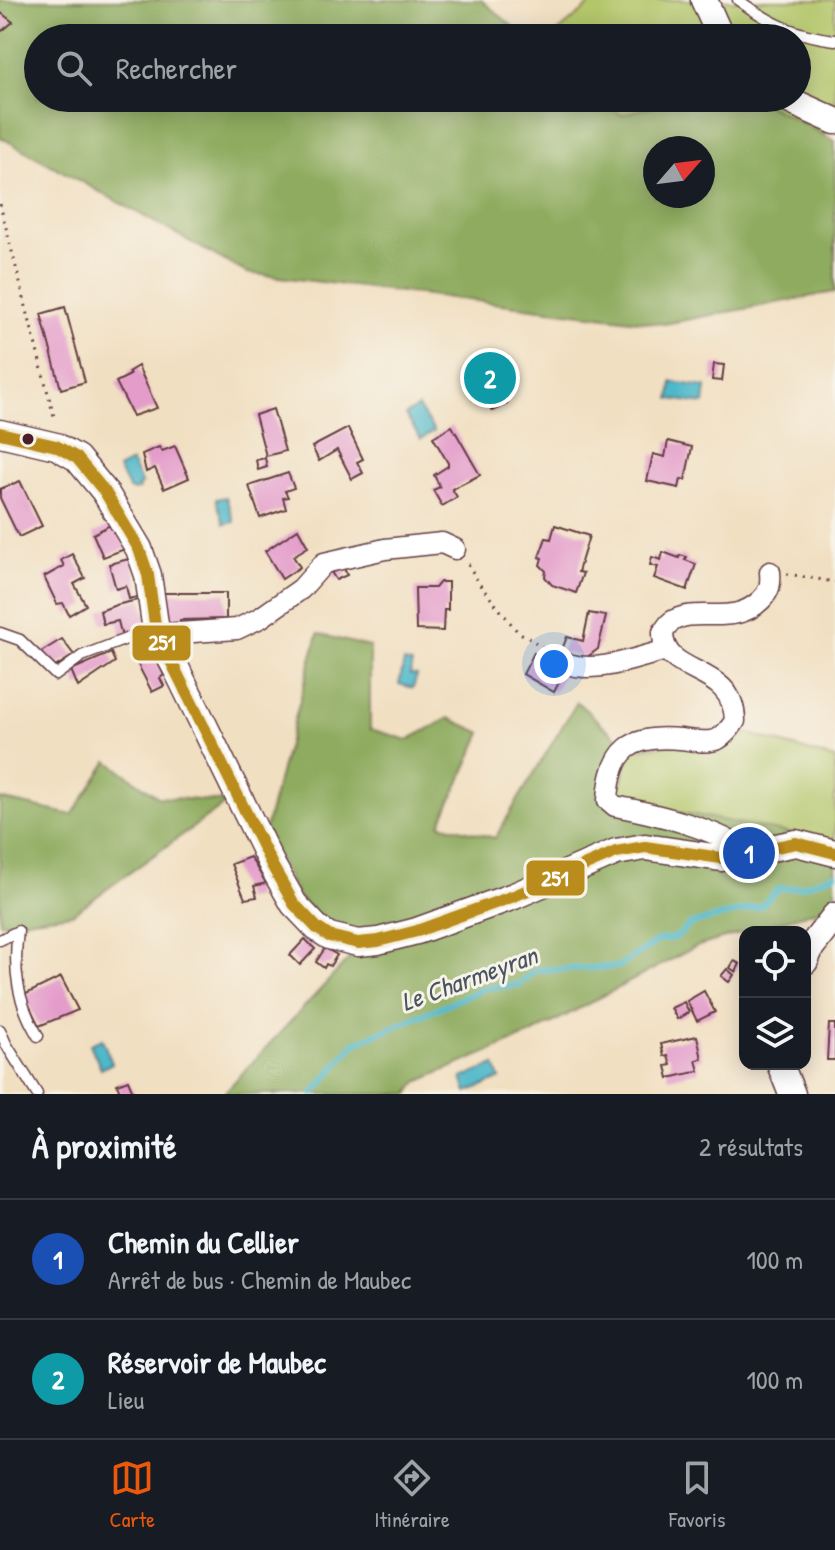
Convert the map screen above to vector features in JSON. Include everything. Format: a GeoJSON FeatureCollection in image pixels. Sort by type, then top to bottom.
{"type":"FeatureCollection","features":[{"type":"Feature","properties":{"kind":"street"},"geometry":{"type":"LineString","coordinates":[[704,0],[715,24]]}},
{"type":"Feature","properties":{"kind":"street"},"geometry":{"type":"LineString","coordinates":[[811,110],[835,121]]}},
{"type":"Feature","properties":{"kind":"street"},"geometry":{"type":"LineString","coordinates":[[0,433],[56,446],[77,458],[91,473],[139,549],[148,575],[156,631],[294,904],[317,928],[340,941],[378,941],[417,931],[514,896],[616,852],[645,847],[721,858],[796,843],[835,853]]}},
{"type":"Feature","properties":{"kind":"street"},"geometry":{"type":"LineString","coordinates":[[156,631],[176,633],[237,629],[260,618],[301,589],[324,563],[341,557],[442,543],[455,549]]}},
{"type":"Feature","properties":{"kind":"street"},"geometry":{"type":"LineString","coordinates":[[749,853],[725,838],[615,806],[608,800],[617,761],[629,745],[650,737],[702,741],[718,739],[735,721],[730,693],[667,650],[663,632],[670,622],[685,617],[739,614],[752,608],[771,586],[770,572]]}},
{"type":"Feature","properties":{"kind":"street"},"geometry":{"type":"LineString","coordinates":[[568,664],[596,667],[667,650]]}},
{"type":"Feature","properties":{"kind":"street"},"geometry":{"type":"LineString","coordinates":[[811,947],[835,916]]}},
{"type":"Feature","properties":{"kind":"street"},"geometry":{"type":"LineString","coordinates":[[782,1070],[792,1094]]}},
{"type":"Feature","properties":{"kind":"lane"},"geometry":{"type":"LineString","coordinates":[[738,0],[775,24]]}},
{"type":"Feature","properties":{"kind":"lane"},"geometry":{"type":"LineString","coordinates":[[811,37],[835,40]]}},
{"type":"Feature","properties":{"kind":"lane"},"geometry":{"type":"LineString","coordinates":[[0,633],[20,640],[56,675],[82,656],[147,631],[156,631]]}},
{"type":"Feature","properties":{"kind":"lane"},"geometry":{"type":"LineString","coordinates":[[0,940],[18,931],[15,957],[17,988],[27,1017],[38,1036]]}},
{"type":"Feature","properties":{"kind":"lane"},"geometry":{"type":"LineString","coordinates":[[0,1030],[37,1094]]}},
{"type":"Feature","properties":{"kind":"path"},"geometry":{"type":"LineString","coordinates":[[0,204],[52,404],[56,446]]}},
{"type":"Feature","properties":{"kind":"path"},"geometry":{"type":"LineString","coordinates":[[455,549],[517,631],[568,664]]}},
{"type":"Feature","properties":{"kind":"path"},"geometry":{"type":"LineString","coordinates":[[770,572],[835,582]]}},
{"type":"Feature","properties":{"kind":"green space"},"geometry":{"type":"Polygon","coordinates":[[[0,0],[481,0],[510,24],[24,24],[24,112],[617,112],[621,115],[632,112],[781,112],[835,141],[835,292],[664,324],[247,273],[0,137],[0,0]]]}},
{"type":"Feature","properties":{"kind":"green space"},"geometry":{"type":"Polygon","coordinates":[[[596,0],[835,0],[835,121],[822,134],[781,112],[811,112],[811,24],[568,24],[596,0]]]}},
{"type":"Feature","properties":{"kind":"green space"},"geometry":{"type":"Polygon","coordinates":[[[318,634],[370,647],[370,729],[408,740],[449,718],[482,733],[440,824],[495,838],[577,702],[631,750],[616,800],[835,842],[835,905],[765,926],[739,926],[739,934],[695,947],[533,1033],[417,1082],[409,1094],[223,1094],[358,949],[298,897],[264,832],[318,634]]]}},
{"type":"Feature","properties":{"kind":"green space"},"geometry":{"type":"Polygon","coordinates":[[[743,732],[835,759],[835,842],[615,800],[631,750],[743,732]]]}},
{"type":"Feature","properties":{"kind":"green space"},"geometry":{"type":"Polygon","coordinates":[[[108,761],[158,797],[228,802],[72,914],[0,923],[0,799],[72,815],[108,761]]]}},
{"type":"Feature","properties":{"kind":"water"},"geometry":{"type":"Polygon","coordinates":[[[672,382],[706,387],[704,404],[670,399],[672,382]]]}},
{"type":"Feature","properties":{"kind":"water"},"geometry":{"type":"Polygon","coordinates":[[[418,407],[434,431],[421,439],[405,415],[418,407]]]}},
{"type":"Feature","properties":{"kind":"water"},"geometry":{"type":"Polygon","coordinates":[[[131,462],[142,484],[134,491],[129,489],[118,469],[131,462]]]}},
{"type":"Feature","properties":{"kind":"water"},"geometry":{"type":"Polygon","coordinates":[[[226,497],[234,522],[224,524],[216,499],[226,497]]]}},
{"type":"Feature","properties":{"kind":"water"},"geometry":{"type":"Polygon","coordinates":[[[404,662],[412,664],[410,675],[417,675],[413,688],[399,684],[404,662]]]}},
{"type":"Feature","properties":{"kind":"water"},"geometry":{"type":"Polygon","coordinates":[[[102,1039],[112,1063],[101,1069],[90,1044],[102,1039]]]}},
{"type":"Feature","properties":{"kind":"water"},"geometry":{"type":"Polygon","coordinates":[[[495,1065],[500,1079],[467,1092],[462,1078],[495,1065]]]}},
{"type":"Feature","properties":{"kind":"building"},"geometry":{"type":"Polygon","coordinates":[[[0,12],[13,22],[2,31],[0,29],[0,12]]]}},
{"type":"Feature","properties":{"kind":"building"},"geometry":{"type":"Polygon","coordinates":[[[65,307],[85,382],[61,389],[41,314],[65,307]]]}},
{"type":"Feature","properties":{"kind":"building"},"geometry":{"type":"Polygon","coordinates":[[[714,364],[724,365],[722,381],[712,380],[714,364]]]}},
{"type":"Feature","properties":{"kind":"building"},"geometry":{"type":"Polygon","coordinates":[[[490,365],[500,369],[504,379],[500,389],[490,393],[480,389],[476,379],[480,369],[490,365]]]}},
{"type":"Feature","properties":{"kind":"building"},"geometry":{"type":"Polygon","coordinates":[[[138,366],[157,408],[133,416],[116,382],[130,375],[128,372],[138,366]]]}},
{"type":"Feature","properties":{"kind":"building"},"geometry":{"type":"Polygon","coordinates":[[[501,393],[507,404],[492,411],[486,400],[501,393]]]}},
{"type":"Feature","properties":{"kind":"building"},"geometry":{"type":"Polygon","coordinates":[[[273,409],[285,451],[266,456],[255,415],[273,409]]]}},
{"type":"Feature","properties":{"kind":"building"},"geometry":{"type":"Polygon","coordinates":[[[452,426],[480,475],[452,489],[457,497],[442,506],[433,490],[440,487],[434,475],[448,463],[433,437],[452,426]]]}},
{"type":"Feature","properties":{"kind":"building"},"geometry":{"type":"Polygon","coordinates":[[[348,428],[363,459],[357,462],[363,473],[352,479],[337,450],[319,461],[312,447],[348,428]]]}},
{"type":"Feature","properties":{"kind":"building"},"geometry":{"type":"Polygon","coordinates":[[[668,441],[692,447],[685,480],[681,479],[679,488],[647,481],[653,454],[665,457],[668,441]]]}},
{"type":"Feature","properties":{"kind":"building"},"geometry":{"type":"Polygon","coordinates":[[[175,446],[189,478],[164,489],[155,468],[146,472],[142,454],[159,447],[162,451],[175,446]]]}},
{"type":"Feature","properties":{"kind":"building"},"geometry":{"type":"Polygon","coordinates":[[[265,458],[267,467],[258,470],[256,460],[265,458]]]}},
{"type":"Feature","properties":{"kind":"building"},"geometry":{"type":"Polygon","coordinates":[[[288,473],[294,488],[285,491],[288,497],[283,498],[286,509],[260,518],[249,486],[288,473]]]}},
{"type":"Feature","properties":{"kind":"building"},"geometry":{"type":"Polygon","coordinates":[[[20,481],[42,526],[19,537],[0,498],[0,489],[20,481]]]}},
{"type":"Feature","properties":{"kind":"building"},"geometry":{"type":"Polygon","coordinates":[[[114,523],[128,548],[103,557],[93,534],[114,523]]]}},
{"type":"Feature","properties":{"kind":"building"},"geometry":{"type":"Polygon","coordinates":[[[555,525],[589,536],[578,572],[583,573],[576,593],[552,585],[540,565],[542,558],[539,557],[546,538],[551,539],[555,525]]]}},
{"type":"Feature","properties":{"kind":"building"},"geometry":{"type":"Polygon","coordinates":[[[298,529],[308,547],[293,556],[300,567],[282,579],[265,551],[298,529]]]}},
{"type":"Feature","properties":{"kind":"building"},"geometry":{"type":"Polygon","coordinates":[[[663,552],[679,558],[680,555],[687,557],[685,560],[696,564],[687,590],[654,578],[658,567],[650,565],[652,557],[661,560],[663,552]]]}},
{"type":"Feature","properties":{"kind":"building"},"geometry":{"type":"Polygon","coordinates":[[[72,554],[85,578],[74,584],[86,605],[69,615],[63,603],[57,604],[44,577],[64,566],[61,560],[72,554]]]}},
{"type":"Feature","properties":{"kind":"building"},"geometry":{"type":"Polygon","coordinates":[[[133,558],[141,596],[129,599],[126,586],[116,589],[109,564],[133,558]]]}},
{"type":"Feature","properties":{"kind":"building"},"geometry":{"type":"Polygon","coordinates":[[[343,566],[347,575],[336,580],[331,572],[343,566]]]}},
{"type":"Feature","properties":{"kind":"building"},"geometry":{"type":"Polygon","coordinates":[[[440,582],[448,582],[448,610],[444,610],[443,631],[416,630],[415,588],[435,588],[440,582]]]}},
{"type":"Feature","properties":{"kind":"building"},"geometry":{"type":"Polygon","coordinates":[[[159,593],[226,593],[226,619],[163,623],[159,593]]]}},
{"type":"Feature","properties":{"kind":"building"},"geometry":{"type":"Polygon","coordinates":[[[142,599],[148,626],[122,637],[118,621],[103,624],[100,611],[142,599]]]}},
{"type":"Feature","properties":{"kind":"building"},"geometry":{"type":"Polygon","coordinates":[[[589,613],[606,616],[598,649],[586,658],[561,652],[567,637],[583,641],[589,613]]]}},
{"type":"Feature","properties":{"kind":"building"},"geometry":{"type":"Polygon","coordinates":[[[62,639],[74,655],[52,669],[41,652],[62,639]]]}},
{"type":"Feature","properties":{"kind":"building"},"geometry":{"type":"Polygon","coordinates":[[[152,652],[164,675],[160,678],[164,686],[152,692],[136,661],[152,652]]]}},
{"type":"Feature","properties":{"kind":"building"},"geometry":{"type":"Polygon","coordinates":[[[111,653],[115,662],[78,687],[71,670],[111,653]]]}},
{"type":"Feature","properties":{"kind":"building"},"geometry":{"type":"Polygon","coordinates":[[[534,653],[565,671],[554,692],[523,674],[534,653]]]}},
{"type":"Feature","properties":{"kind":"building"},"geometry":{"type":"Polygon","coordinates":[[[250,857],[266,883],[254,886],[257,897],[245,899],[231,864],[250,857]]]}},
{"type":"Feature","properties":{"kind":"building"},"geometry":{"type":"Polygon","coordinates":[[[305,939],[315,949],[300,965],[290,955],[305,939]]]}},
{"type":"Feature","properties":{"kind":"building"},"geometry":{"type":"Polygon","coordinates":[[[325,948],[337,955],[330,966],[326,964],[324,968],[316,962],[325,948]]]}},
{"type":"Feature","properties":{"kind":"building"},"geometry":{"type":"Polygon","coordinates":[[[734,961],[739,964],[736,972],[730,968],[734,961]]]}},
{"type":"Feature","properties":{"kind":"building"},"geometry":{"type":"Polygon","coordinates":[[[727,969],[734,975],[729,982],[721,976],[727,969]]]}},
{"type":"Feature","properties":{"kind":"building"},"geometry":{"type":"Polygon","coordinates":[[[61,977],[78,1010],[39,1026],[24,995],[61,977]]]}},
{"type":"Feature","properties":{"kind":"building"},"geometry":{"type":"Polygon","coordinates":[[[704,991],[715,1012],[697,1021],[687,1001],[704,991]]]}},
{"type":"Feature","properties":{"kind":"building"},"geometry":{"type":"Polygon","coordinates":[[[684,1002],[689,1012],[677,1019],[671,1008],[684,1002]]]}},
{"type":"Feature","properties":{"kind":"building"},"geometry":{"type":"Polygon","coordinates":[[[829,1024],[835,1024],[835,1060],[827,1060],[829,1024]]]}},
{"type":"Feature","properties":{"kind":"building"},"geometry":{"type":"Polygon","coordinates":[[[697,1036],[702,1059],[696,1060],[699,1071],[669,1078],[666,1066],[671,1065],[668,1055],[664,1056],[661,1044],[697,1036]]]}},
{"type":"Feature","properties":{"kind":"building"},"geometry":{"type":"Polygon","coordinates":[[[128,1080],[134,1094],[121,1094],[117,1084],[128,1080]]]}},
{"type":"Feature","properties":{"kind":"waterway","name":"Le Charmeyran"},"geometry":{"type":"LineString","coordinates":[[313,1094],[355,1043],[486,988],[518,985],[535,970],[618,967],[659,940],[675,938],[691,924],[761,906],[778,889],[800,887],[835,874]]}},
{"type":"Feature","properties":{"kind":"transit line","name":"251"},"geometry":{"type":"LineString","coordinates":[[0,433],[56,446],[77,458],[105,492],[139,549],[148,575],[156,631],[273,867],[294,904],[329,936],[358,943],[417,931],[514,896],[616,852],[645,847],[721,858],[796,843],[835,853]]}},
{"type":"Feature","properties":{"kind":"place","name":"Réservoir de Maubec"},"geometry":{"type":"Point","coordinates":[490,378]}},
{"type":"Feature","properties":{"kind":"place","name":"Chemin du Cellier"},"geometry":{"type":"Point","coordinates":[749,853]}}]}
